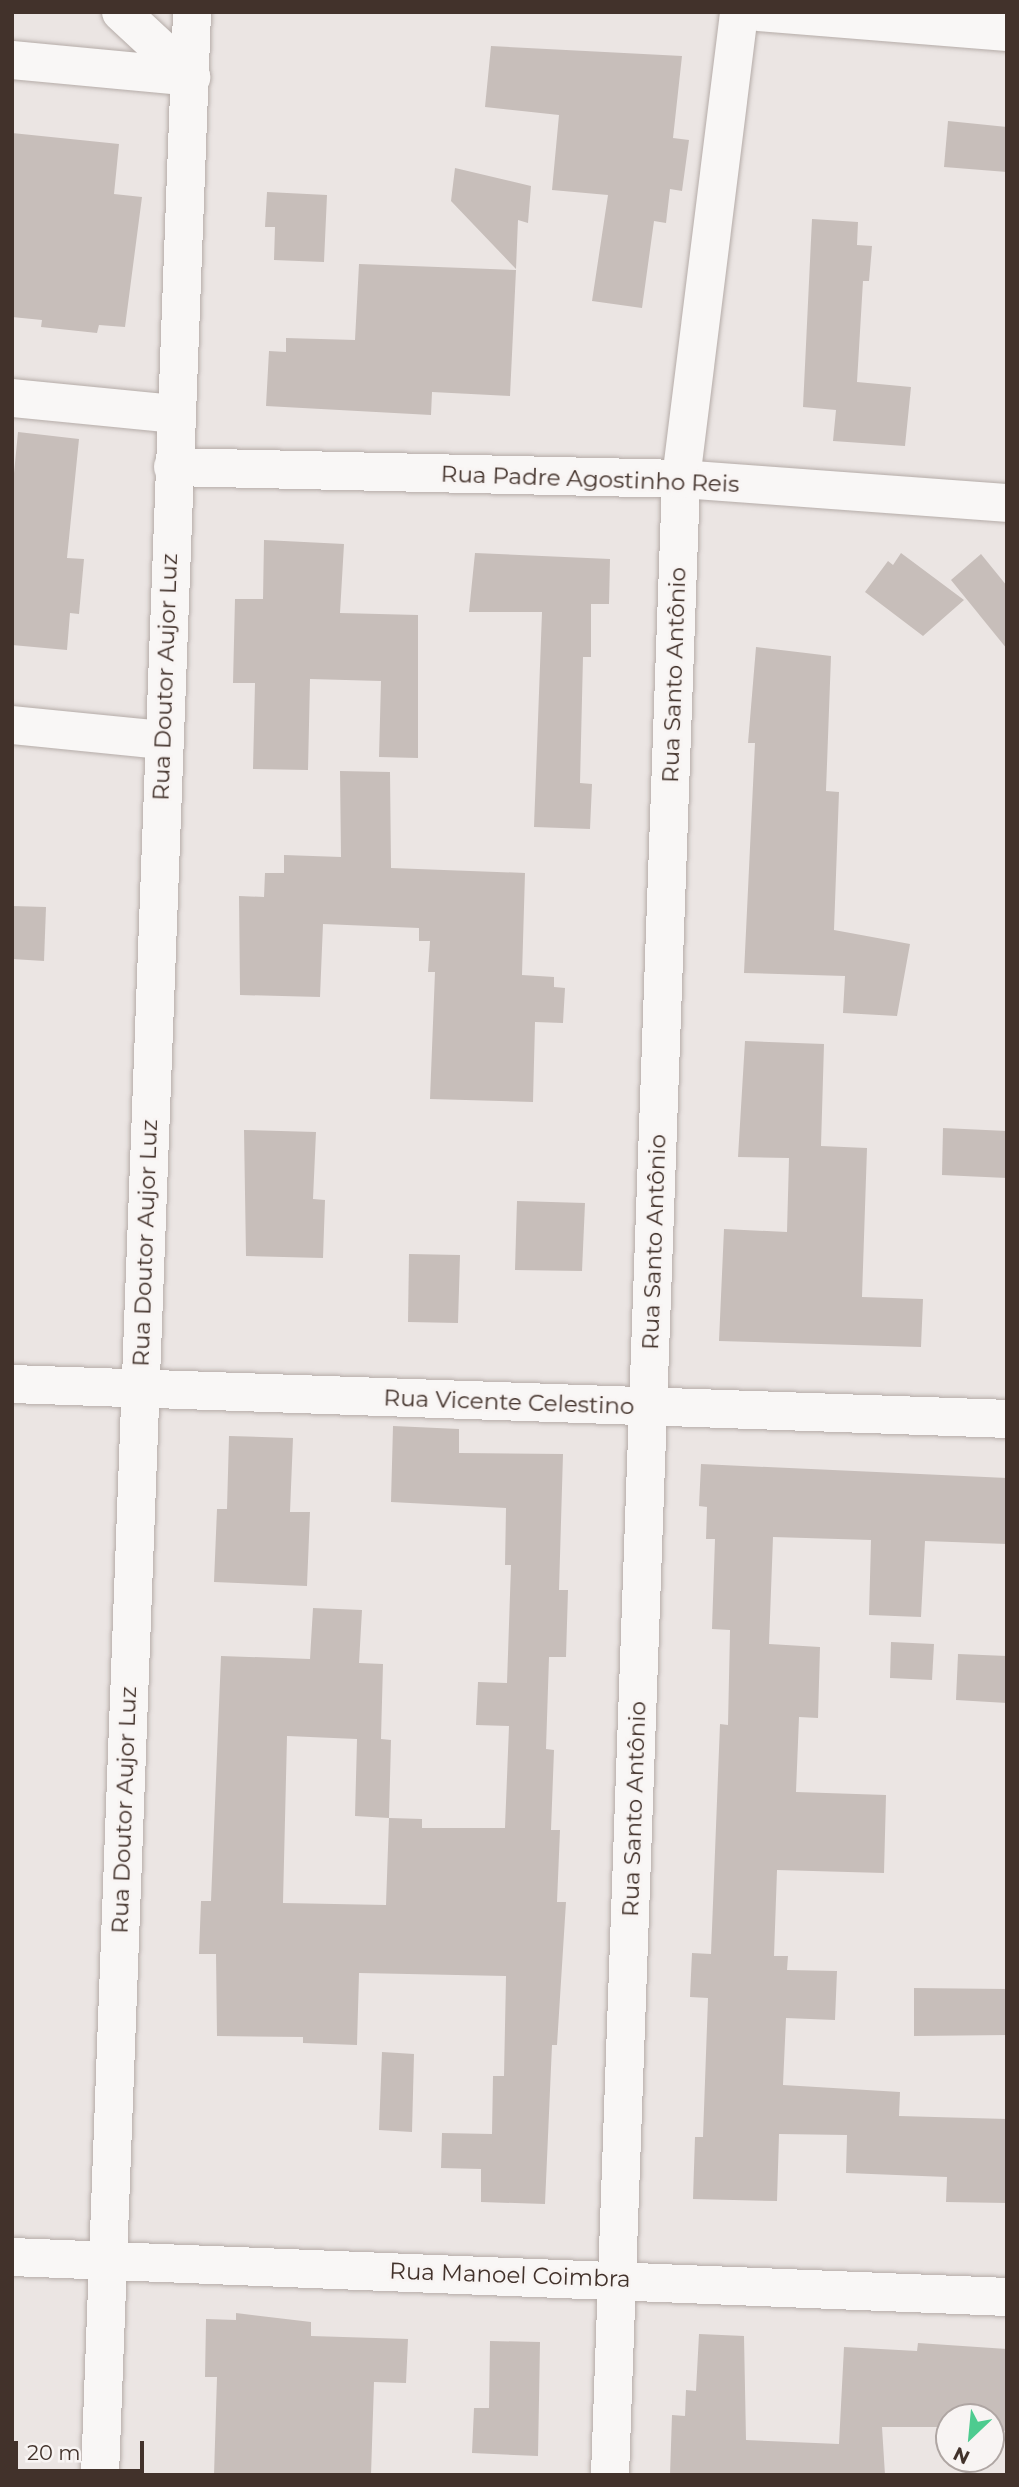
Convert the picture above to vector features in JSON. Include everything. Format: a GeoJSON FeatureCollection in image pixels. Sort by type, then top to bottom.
{"type":"FeatureCollection","features":[{"type":"Feature","properties":{"kind":"street"},"geometry":{"type":"LineString","coordinates":[[121,12],[191,77]]}},
{"type":"Feature","properties":{"kind":"street","name":"Rua Doutor Aujor Luz"},"geometry":{"type":"LineString","coordinates":[[100,2475],[192,12]]}},
{"type":"Feature","properties":{"kind":"street","name":"Rua Santo Antônio"},"geometry":{"type":"LineString","coordinates":[[610,2475],[681,479],[739,12]]}},
{"type":"Feature","properties":{"kind":"street"},"geometry":{"type":"LineString","coordinates":[[760,12],[1007,32]]}},
{"type":"Feature","properties":{"kind":"street"},"geometry":{"type":"LineString","coordinates":[[12,60],[191,77]]}},
{"type":"Feature","properties":{"kind":"street"},"geometry":{"type":"LineString","coordinates":[[12,398],[175,414]]}},
{"type":"Feature","properties":{"kind":"street","name":"Rua Padre Agostinho Reis"},"geometry":{"type":"LineString","coordinates":[[173,467],[681,479],[1007,503]]}},
{"type":"Feature","properties":{"kind":"street"},"geometry":{"type":"LineString","coordinates":[[12,725],[163,740]]}},
{"type":"Feature","properties":{"kind":"street","name":"Rua Vicente Celestino"},"geometry":{"type":"LineString","coordinates":[[12,1384],[1007,1419]]}},
{"type":"Feature","properties":{"kind":"street","name":"Rua Manoel Coimbra"},"geometry":{"type":"LineString","coordinates":[[12,2257],[617,2279],[1007,2297]]}},
{"type":"Feature","properties":{"kind":"building"},"geometry":{"type":"Polygon","coordinates":[[[491,46],[682,56],[673,138],[689,140],[682,191],[670,189],[666,223],[654,221],[642,308],[592,301],[608,195],[552,190],[559,115],[485,107],[491,46]]]}},
{"type":"Feature","properties":{"kind":"building"},"geometry":{"type":"Polygon","coordinates":[[[948,121],[1007,127],[1007,172],[944,167],[948,121]]]}},
{"type":"Feature","properties":{"kind":"building"},"geometry":{"type":"Polygon","coordinates":[[[12,133],[119,144],[114,194],[142,197],[125,327],[99,325],[97,333],[41,327],[42,320],[12,317],[12,133]]]}},
{"type":"Feature","properties":{"kind":"building"},"geometry":{"type":"Polygon","coordinates":[[[455,168],[531,186],[528,223],[518,220],[516,269],[451,201],[455,168]]]}},
{"type":"Feature","properties":{"kind":"building"},"geometry":{"type":"Polygon","coordinates":[[[267,192],[327,195],[324,262],[274,260],[275,227],[265,227],[267,192]]]}},
{"type":"Feature","properties":{"kind":"building"},"geometry":{"type":"Polygon","coordinates":[[[812,219],[858,222],[857,245],[872,246],[869,281],[863,281],[857,382],[911,387],[905,446],[833,441],[836,410],[803,407],[812,219]]]}},
{"type":"Feature","properties":{"kind":"building"},"geometry":{"type":"Polygon","coordinates":[[[359,264],[516,270],[510,396],[432,392],[431,415],[266,406],[269,351],[286,352],[286,338],[355,340],[359,264]]]}},
{"type":"Feature","properties":{"kind":"building"},"geometry":{"type":"Polygon","coordinates":[[[18,432],[79,439],[67,558],[84,559],[79,614],[70,613],[67,650],[12,645],[12,494],[18,432]]]}},
{"type":"Feature","properties":{"kind":"building"},"geometry":{"type":"Polygon","coordinates":[[[264,540],[344,544],[340,613],[418,615],[418,758],[379,757],[381,681],[310,679],[308,770],[253,769],[255,683],[233,683],[235,599],[263,599],[264,540]]]}},
{"type":"Feature","properties":{"kind":"building"},"geometry":{"type":"Polygon","coordinates":[[[475,553],[610,559],[609,604],[591,604],[591,657],[583,657],[580,783],[592,784],[590,829],[534,827],[542,612],[469,612],[475,553]]]}},
{"type":"Feature","properties":{"kind":"building"},"geometry":{"type":"Polygon","coordinates":[[[901,553],[964,600],[923,636],[865,592],[888,561],[893,565],[901,553]]]}},
{"type":"Feature","properties":{"kind":"building"},"geometry":{"type":"Polygon","coordinates":[[[981,554],[1007,586],[1007,649],[951,580],[981,554]]]}},
{"type":"Feature","properties":{"kind":"building"},"geometry":{"type":"Polygon","coordinates":[[[756,647],[831,656],[826,791],[839,792],[834,930],[910,944],[897,1016],[843,1013],[845,976],[744,973],[755,743],[748,743],[756,647]]]}},
{"type":"Feature","properties":{"kind":"building"},"geometry":{"type":"Polygon","coordinates":[[[340,771],[390,772],[391,868],[525,873],[522,975],[554,977],[554,987],[565,988],[563,1023],[535,1022],[533,1102],[430,1099],[435,972],[428,972],[430,941],[419,941],[419,928],[323,924],[320,997],[240,995],[239,896],[264,897],[265,873],[284,873],[284,855],[341,857],[340,771]]]}},
{"type":"Feature","properties":{"kind":"building"},"geometry":{"type":"Polygon","coordinates":[[[12,906],[46,907],[44,961],[12,959],[12,906]]]}},
{"type":"Feature","properties":{"kind":"building"},"geometry":{"type":"Polygon","coordinates":[[[745,1041],[824,1044],[821,1146],[867,1148],[862,1297],[923,1299],[921,1347],[719,1341],[724,1229],[787,1232],[789,1158],[738,1157],[745,1041]]]}},
{"type":"Feature","properties":{"kind":"building"},"geometry":{"type":"Polygon","coordinates":[[[943,1128],[1007,1131],[1007,1178],[942,1175],[943,1128]]]}},
{"type":"Feature","properties":{"kind":"building"},"geometry":{"type":"Polygon","coordinates":[[[244,1130],[316,1132],[313,1199],[325,1200],[323,1258],[246,1256],[244,1130]]]}},
{"type":"Feature","properties":{"kind":"building"},"geometry":{"type":"Polygon","coordinates":[[[517,1201],[585,1203],[582,1271],[515,1270],[517,1201]]]}},
{"type":"Feature","properties":{"kind":"building"},"geometry":{"type":"Polygon","coordinates":[[[409,1254],[460,1255],[458,1323],[408,1322],[409,1254]]]}},
{"type":"Feature","properties":{"kind":"building"},"geometry":{"type":"Polygon","coordinates":[[[393,1426],[459,1429],[459,1453],[563,1454],[559,1590],[568,1590],[566,1657],[549,1657],[546,1749],[554,1750],[551,1830],[560,1830],[557,1902],[566,1902],[557,2045],[552,2045],[545,2204],[481,2202],[481,2169],[441,2168],[442,2133],[492,2134],[493,2076],[504,2076],[506,1976],[359,1973],[357,2045],[303,2043],[303,2037],[217,2036],[216,1954],[199,1954],[201,1901],[211,1901],[221,1656],[310,1659],[313,1608],[362,1610],[359,1663],[383,1664],[381,1739],[391,1740],[389,1818],[422,1819],[422,1828],[505,1828],[509,1726],[476,1725],[478,1682],[507,1683],[511,1565],[505,1565],[506,1508],[391,1502],[393,1426]],[[287,1736],[283,1903],[386,1905],[389,1818],[355,1816],[357,1739],[287,1736]]]}},
{"type":"Feature","properties":{"kind":"building"},"geometry":{"type":"Polygon","coordinates":[[[229,1436],[293,1438],[290,1512],[310,1512],[307,1586],[214,1582],[217,1509],[227,1509],[229,1436]]]}},
{"type":"Feature","properties":{"kind":"building"},"geometry":{"type":"Polygon","coordinates":[[[701,1464],[1007,1478],[1007,1544],[925,1541],[921,1617],[869,1615],[871,1540],[773,1537],[769,1644],[820,1647],[818,1718],[799,1717],[796,1792],[886,1795],[884,1873],[777,1870],[774,1956],[788,1956],[787,1970],[837,1971],[835,2020],[786,2018],[783,2085],[900,2092],[899,2116],[1007,2119],[1007,2203],[946,2202],[947,2177],[846,2173],[847,2135],[779,2134],[777,2201],[693,2199],[695,2137],[703,2137],[708,1998],[690,1997],[692,1953],[711,1954],[720,1724],[728,1725],[730,1630],[712,1629],[715,1539],[706,1539],[707,1507],[699,1506],[701,1464]]]}},
{"type":"Feature","properties":{"kind":"building"},"geometry":{"type":"Polygon","coordinates":[[[891,1642],[934,1644],[932,1680],[890,1678],[891,1642]]]}},
{"type":"Feature","properties":{"kind":"building"},"geometry":{"type":"Polygon","coordinates":[[[958,1654],[1007,1656],[1007,1703],[956,1700],[958,1654]]]}},
{"type":"Feature","properties":{"kind":"building"},"geometry":{"type":"Polygon","coordinates":[[[914,1988],[1007,1989],[1007,2035],[914,2036],[914,1988]]]}},
{"type":"Feature","properties":{"kind":"building"},"geometry":{"type":"Polygon","coordinates":[[[382,2052],[414,2054],[412,2132],[379,2130],[382,2052]]]}},
{"type":"Feature","properties":{"kind":"building"},"geometry":{"type":"Polygon","coordinates":[[[236,2313],[311,2322],[311,2336],[408,2339],[406,2383],[374,2382],[371,2475],[214,2475],[217,2377],[205,2377],[206,2319],[236,2320],[236,2313]]]}},
{"type":"Feature","properties":{"kind":"building"},"geometry":{"type":"Polygon","coordinates":[[[699,2334],[744,2336],[746,2440],[839,2444],[844,2347],[917,2351],[918,2343],[1007,2349],[1007,2431],[1005,2403],[935,2403],[935,2427],[882,2427],[885,2475],[670,2475],[672,2415],[685,2416],[686,2390],[696,2391],[699,2334]]]}},
{"type":"Feature","properties":{"kind":"building"},"geometry":{"type":"Polygon","coordinates":[[[490,2341],[540,2342],[538,2456],[472,2453],[474,2408],[489,2408],[490,2341]]]}}]}
